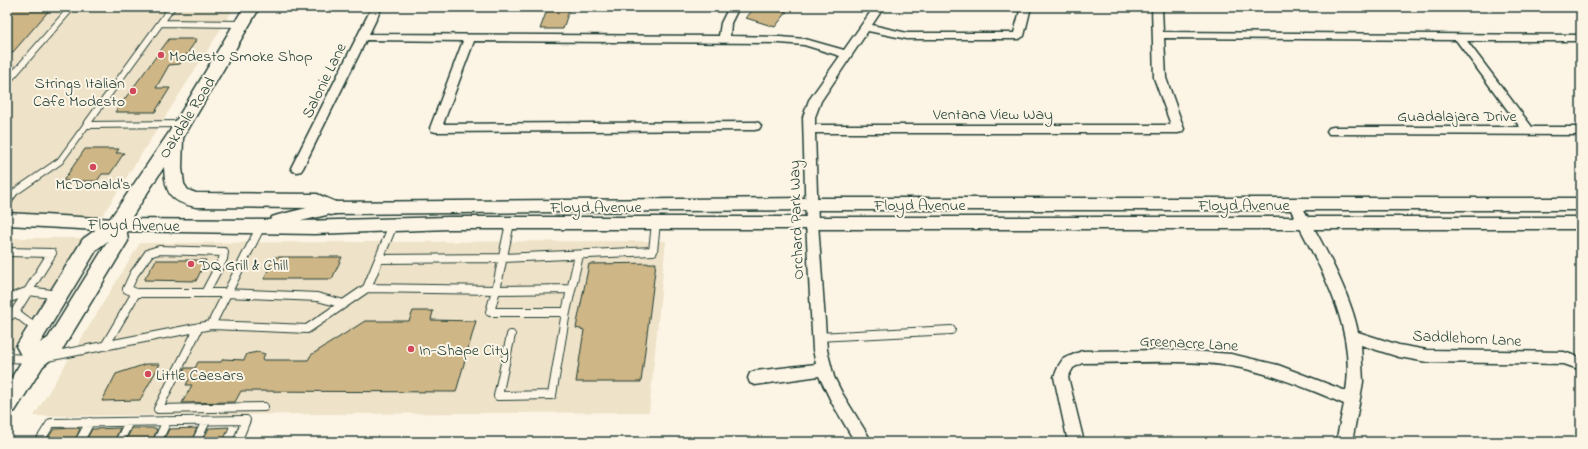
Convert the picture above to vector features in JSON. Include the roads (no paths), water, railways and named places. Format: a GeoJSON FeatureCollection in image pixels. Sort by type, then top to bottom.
{"type":"FeatureCollection","features":[{"type":"Feature","properties":{"kind":"main road","name":"Oakdale Road"},"geometry":{"type":"LineString","coordinates":[[34,359],[27,346],[58,295],[90,244],[116,225],[178,131],[252,7]]}},
{"type":"Feature","properties":{"kind":"main road"},"geometry":{"type":"LineString","coordinates":[[178,131],[174,182],[179,193],[183,196],[196,200],[317,201],[330,208]]}},
{"type":"Feature","properties":{"kind":"main road"},"geometry":{"type":"LineString","coordinates":[[7,404],[34,359],[55,344],[83,299],[118,241],[116,225]]}},
{"type":"Feature","properties":{"kind":"street","name":"Salonie Lane"},"geometry":{"type":"LineString","coordinates":[[297,168],[377,7]]}},
{"type":"Feature","properties":{"kind":"street"},"geometry":{"type":"LineString","coordinates":[[724,39],[726,23],[734,7]]}},
{"type":"Feature","properties":{"kind":"street","name":"Orchard Park Way"},"geometry":{"type":"LineString","coordinates":[[864,442],[837,398],[825,369],[818,337],[811,204],[809,117],[815,100],[879,7]]}},
{"type":"Feature","properties":{"kind":"street"},"geometry":{"type":"LineString","coordinates":[[866,27],[906,36],[1019,36],[1026,7]]}},
{"type":"Feature","properties":{"kind":"street"},"geometry":{"type":"LineString","coordinates":[[1157,7],[1160,36],[1581,38]]}},
{"type":"Feature","properties":{"kind":"street","name":"Ventana View Way"},"geometry":{"type":"LineString","coordinates":[[809,129],[1178,128],[1160,78],[1160,36]]}},
{"type":"Feature","properties":{"kind":"street"},"geometry":{"type":"LineString","coordinates":[[362,37],[780,40],[805,42],[846,54]]}},
{"type":"Feature","properties":{"kind":"street"},"geometry":{"type":"LineString","coordinates":[[470,38],[436,128],[755,126]]}},
{"type":"Feature","properties":{"kind":"street"},"geometry":{"type":"LineString","coordinates":[[1460,38],[1530,131]]}},
{"type":"Feature","properties":{"kind":"street","name":"Guadalajara Drive"},"geometry":{"type":"LineString","coordinates":[[1333,131],[1581,131]]}},
{"type":"Feature","properties":{"kind":"street","name":"Floyd Avenue"},"geometry":{"type":"LineString","coordinates":[[261,226],[330,208],[811,204],[1581,204]]}},
{"type":"Feature","properties":{"kind":"street"},"geometry":{"type":"LineString","coordinates":[[1294,204],[1338,290],[1353,336],[1356,351],[1356,375],[1345,429],[1344,442]]}},
{"type":"Feature","properties":{"kind":"street","name":"Floyd Avenue"},"geometry":{"type":"LineString","coordinates":[[7,219],[116,225],[316,228],[510,223],[1581,223]]}},
{"type":"Feature","properties":{"kind":"street","name":"Saddlehorn Lane"},"geometry":{"type":"LineString","coordinates":[[1353,336],[1399,351],[1427,356],[1564,358],[1581,364]]}},
{"type":"Feature","properties":{"kind":"street","name":"Greenacre Lane"},"geometry":{"type":"LineString","coordinates":[[1076,442],[1062,377],[1063,368],[1074,359],[1082,356],[1200,357],[1231,360],[1291,375],[1324,387],[1352,400]]}},
{"type":"Feature","properties":{"kind":"street"},"geometry":{"type":"LineString","coordinates":[[755,378],[825,369]]}},
{"type":"Feature","properties":{"kind":"lane"},"geometry":{"type":"LineString","coordinates":[[7,82],[72,7]]}},
{"type":"Feature","properties":{"kind":"lane"},"geometry":{"type":"LineString","coordinates":[[7,202],[15,192],[60,161],[172,7]]}},
{"type":"Feature","properties":{"kind":"lane"},"geometry":{"type":"LineString","coordinates":[[161,23],[242,24]]}},
{"type":"Feature","properties":{"kind":"lane"},"geometry":{"type":"LineString","coordinates":[[86,125],[178,131]]}},
{"type":"Feature","properties":{"kind":"lane"},"geometry":{"type":"LineString","coordinates":[[510,223],[490,312],[566,312]]}},
{"type":"Feature","properties":{"kind":"lane"},"geometry":{"type":"LineString","coordinates":[[379,259],[502,258],[653,251],[656,223]]}},
{"type":"Feature","properties":{"kind":"lane"},"geometry":{"type":"LineString","coordinates":[[7,358],[34,359],[211,325],[308,329],[367,288],[393,225]]}},
{"type":"Feature","properties":{"kind":"lane"},"geometry":{"type":"LineString","coordinates":[[211,325],[261,226]]}},
{"type":"Feature","properties":{"kind":"lane"},"geometry":{"type":"LineString","coordinates":[[205,293],[223,259],[224,252],[159,250],[149,253],[134,274],[127,289],[136,293],[205,293],[226,293],[317,297],[344,304]]}},
{"type":"Feature","properties":{"kind":"lane"},"geometry":{"type":"LineString","coordinates":[[7,252],[52,253],[29,291],[7,318]]}},
{"type":"Feature","properties":{"kind":"lane"},"geometry":{"type":"LineString","coordinates":[[511,335],[498,396],[552,395],[566,312],[580,255]]}},
{"type":"Feature","properties":{"kind":"lane"},"geometry":{"type":"LineString","coordinates":[[367,288],[496,290],[571,289]]}},
{"type":"Feature","properties":{"kind":"lane"},"geometry":{"type":"LineString","coordinates":[[7,299],[29,291],[58,295]]}},
{"type":"Feature","properties":{"kind":"lane"},"geometry":{"type":"LineString","coordinates":[[105,346],[136,293]]}},
{"type":"Feature","properties":{"kind":"lane"},"geometry":{"type":"LineString","coordinates":[[11,312],[37,330]]}},
{"type":"Feature","properties":{"kind":"lane"},"geometry":{"type":"LineString","coordinates":[[199,327],[158,409],[264,407]]}},
{"type":"Feature","properties":{"kind":"lane"},"geometry":{"type":"LineString","coordinates":[[818,337],[951,330]]}},
{"type":"Feature","properties":{"kind":"lane"},"geometry":{"type":"LineString","coordinates":[[39,442],[51,423],[246,420],[236,442]]}},
{"type":"Feature","properties":{"kind":"lane"},"geometry":{"type":"LineString","coordinates":[[157,442],[168,421]]}},
{"type":"Feature","properties":{"kind":"lane"},"geometry":{"type":"LineString","coordinates":[[196,442],[206,421]]}},
{"type":"Feature","properties":{"kind":"lane"},"geometry":{"type":"LineString","coordinates":[[79,442],[90,422]]}},
{"type":"Feature","properties":{"kind":"lane"},"geometry":{"type":"LineString","coordinates":[[119,442],[129,422]]}},
{"type":"Feature","properties":{"kind":"place","name":"Modesto Smoke Shop"},"geometry":{"type":"Point","coordinates":[161,55]}},
{"type":"Feature","properties":{"kind":"place","name":"Strings Italian Cafe Modesto"},"geometry":{"type":"Point","coordinates":[133,91]}},
{"type":"Feature","properties":{"kind":"place","name":"McDonald's"},"geometry":{"type":"Point","coordinates":[93,167]}},
{"type":"Feature","properties":{"kind":"place","name":"DQ Grill & Chill"},"geometry":{"type":"Point","coordinates":[191,264]}},
{"type":"Feature","properties":{"kind":"place","name":"In-Shape City"},"geometry":{"type":"Point","coordinates":[411,349]}},
{"type":"Feature","properties":{"kind":"place","name":"Little Caesars"},"geometry":{"type":"Point","coordinates":[148,374]}}]}
